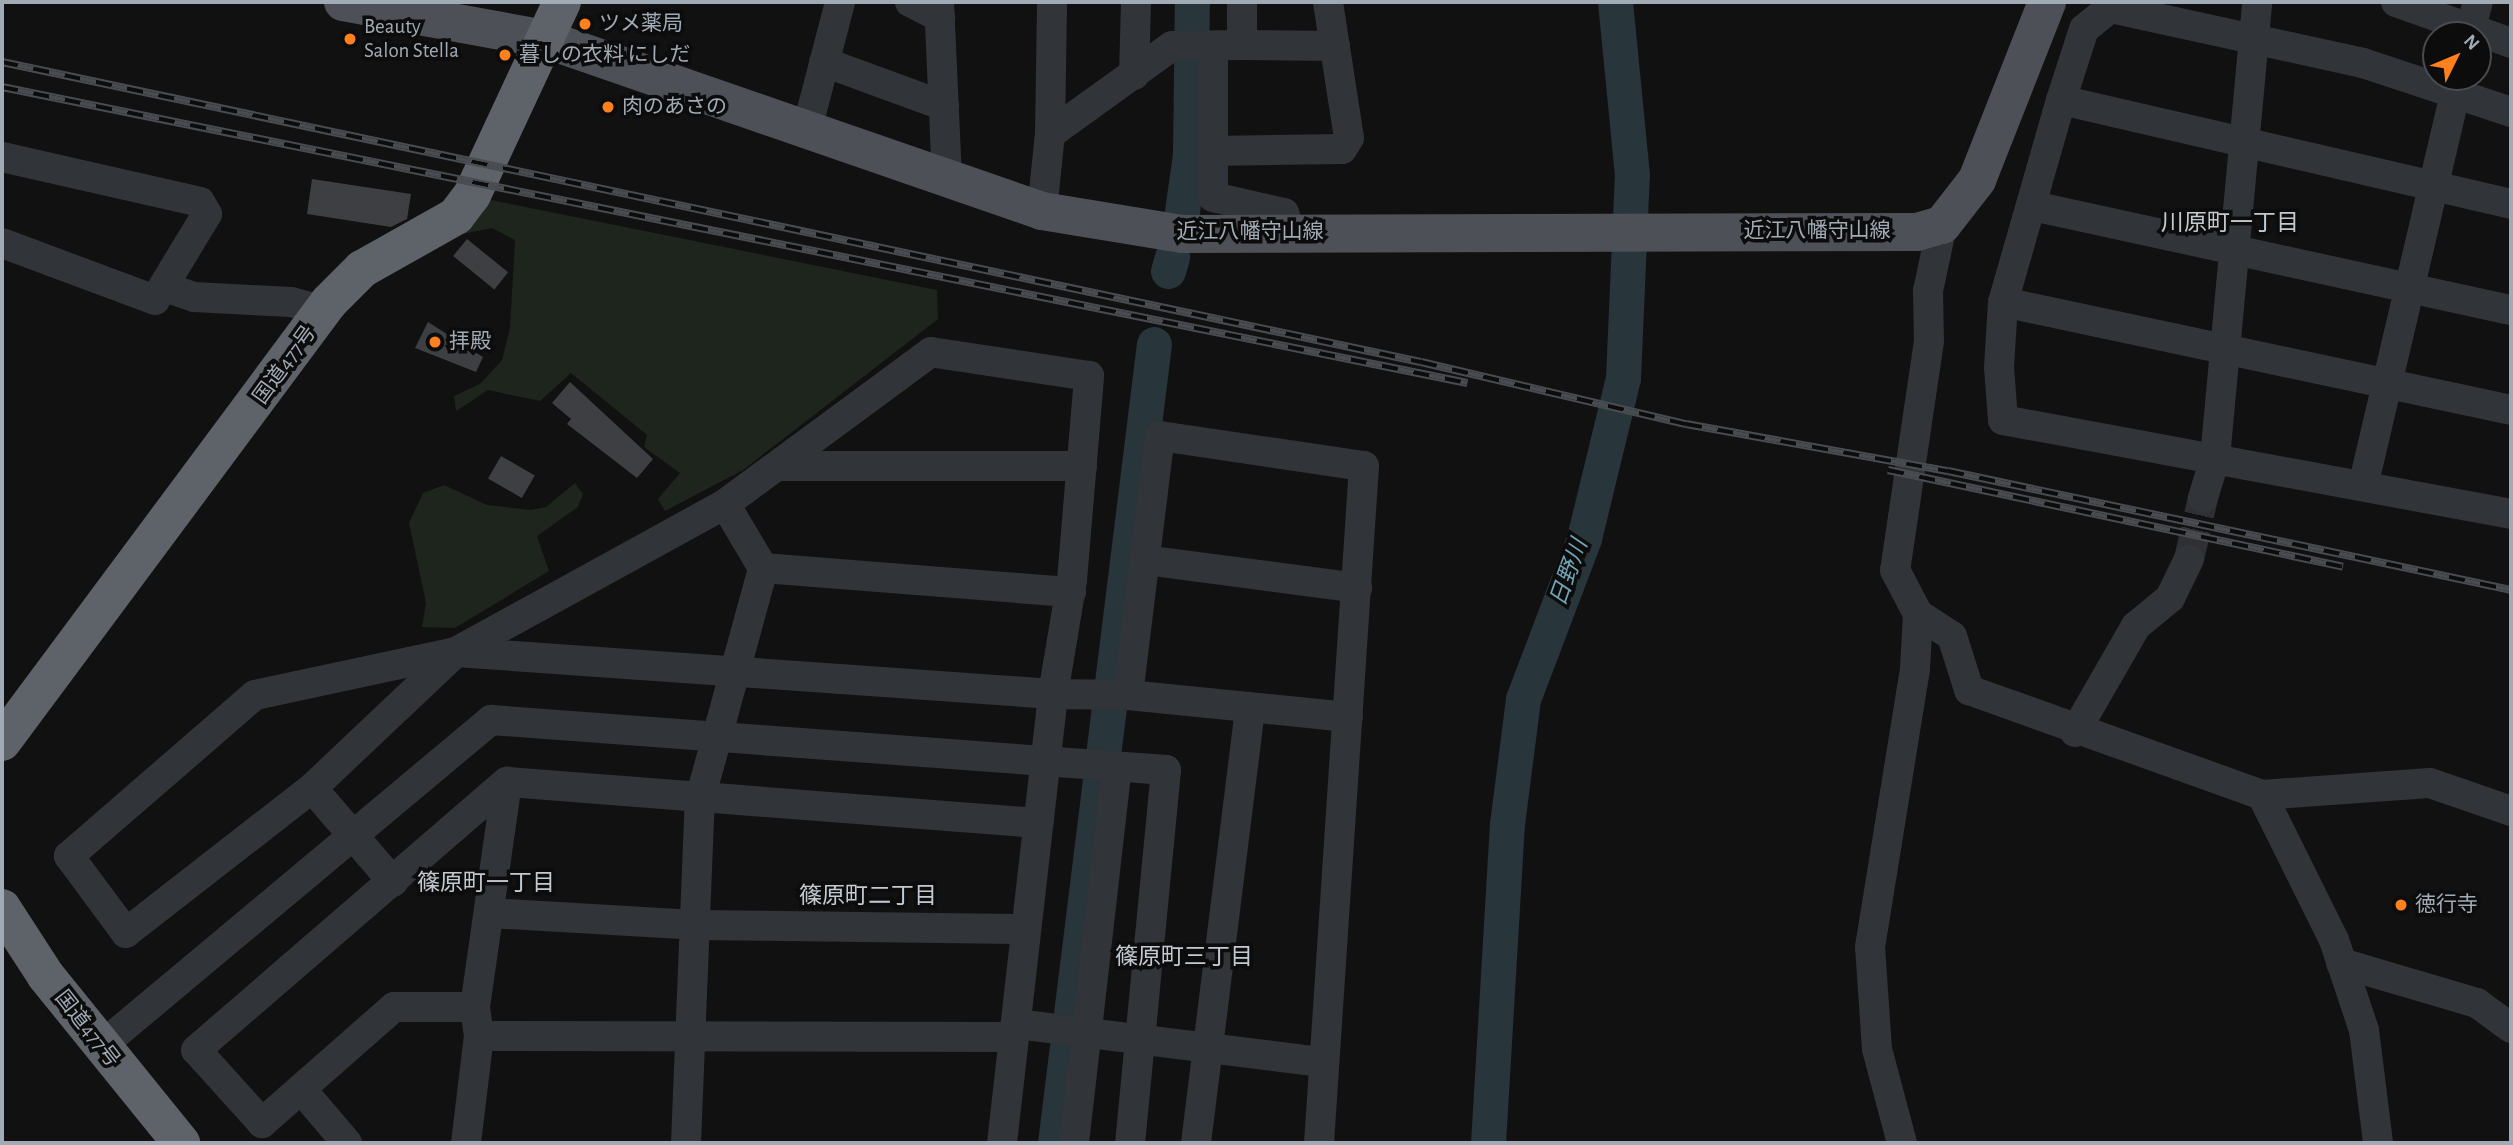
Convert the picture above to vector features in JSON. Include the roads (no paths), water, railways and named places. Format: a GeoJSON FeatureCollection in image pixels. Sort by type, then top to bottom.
{"type":"FeatureCollection","features":[{"type":"Feature","properties":{"kind":"highway","name":"国道477号"},"geometry":{"type":"LineString","coordinates":[[2,742],[324,311],[362,269],[456,216],[472,195],[562,2]]}},
{"type":"Feature","properties":{"kind":"highway","name":"国道477号"},"geometry":{"type":"LineString","coordinates":[[2,908],[100,1047],[181,1143]]}},
{"type":"Feature","properties":{"kind":"main road","name":"近江八幡守山線"},"geometry":{"type":"LineString","coordinates":[[343,2],[545,39],[1042,211],[1182,234],[1929,228]]}},
{"type":"Feature","properties":{"kind":"main road"},"geometry":{"type":"LineString","coordinates":[[1929,228],[1977,180],[2047,2]]}},
{"type":"Feature","properties":{"kind":"street"},"geometry":{"type":"LineString","coordinates":[[807,129],[840,2]]}},
{"type":"Feature","properties":{"kind":"street"},"geometry":{"type":"LineString","coordinates":[[910,2],[939,9],[947,178]]}},
{"type":"Feature","properties":{"kind":"street"},"geometry":{"type":"LineString","coordinates":[[1042,211],[1051,134],[1052,2]]}},
{"type":"Feature","properties":{"kind":"street"},"geometry":{"type":"LineString","coordinates":[[1134,75],[1136,2]]}},
{"type":"Feature","properties":{"kind":"street"},"geometry":{"type":"LineString","coordinates":[[1242,2],[1209,46],[1214,151],[1213,197],[1284,213],[1290,232]]}},
{"type":"Feature","properties":{"kind":"street"},"geometry":{"type":"LineString","coordinates":[[1214,151],[1342,149],[1349,138],[1328,2]]}},
{"type":"Feature","properties":{"kind":"street"},"geometry":{"type":"LineString","coordinates":[[2203,498],[2216,458],[2257,2]]}},
{"type":"Feature","properties":{"kind":"street"},"geometry":{"type":"LineString","coordinates":[[2396,2],[2469,21]]}},
{"type":"Feature","properties":{"kind":"street"},"geometry":{"type":"LineString","coordinates":[[2422,76],[2253,43],[2110,8],[2084,29],[2003,302],[2003,420],[2364,482],[2511,514]]}},
{"type":"Feature","properties":{"kind":"street"},"geometry":{"type":"LineString","coordinates":[[2492,32],[2511,43]]}},
{"type":"Feature","properties":{"kind":"street"},"geometry":{"type":"LineString","coordinates":[[1051,134],[1134,75],[1209,46],[1335,46]]}},
{"type":"Feature","properties":{"kind":"street"},"geometry":{"type":"LineString","coordinates":[[824,62],[944,106]]}},
{"type":"Feature","properties":{"kind":"street"},"geometry":{"type":"LineString","coordinates":[[2364,482],[2456,91]]}},
{"type":"Feature","properties":{"kind":"street"},"geometry":{"type":"LineString","coordinates":[[2471,91],[2511,112]]}},
{"type":"Feature","properties":{"kind":"street"},"geometry":{"type":"LineString","coordinates":[[2061,100],[2511,204]]}},
{"type":"Feature","properties":{"kind":"street"},"geometry":{"type":"LineString","coordinates":[[2,157],[200,202],[207,214],[155,300],[2,243]]}},
{"type":"Feature","properties":{"kind":"street"},"geometry":{"type":"LineString","coordinates":[[2033,206],[2511,310]]}},
{"type":"Feature","properties":{"kind":"street"},"geometry":{"type":"LineString","coordinates":[[1929,228],[1929,341],[1895,570],[1918,614],[1952,636],[1969,690],[2075,732],[2236,780],[2262,794],[2430,783],[2511,811]]}},
{"type":"Feature","properties":{"kind":"street"},"geometry":{"type":"LineString","coordinates":[[164,287],[194,297],[291,302],[324,311]]}},
{"type":"Feature","properties":{"kind":"street"},"geometry":{"type":"LineString","coordinates":[[2003,302],[2511,410]]}},
{"type":"Feature","properties":{"kind":"street"},"geometry":{"type":"LineString","coordinates":[[1002,1143],[1053,694],[1071,592],[1090,376],[931,352],[725,504],[456,652],[312,788],[126,933],[69,856],[255,695],[456,652],[1053,694],[1116,695],[1348,717]]}},
{"type":"Feature","properties":{"kind":"street"},"geometry":{"type":"LineString","coordinates":[[1116,695],[1145,560],[1160,436],[1364,466],[1322,1062],[1319,1143]]}},
{"type":"Feature","properties":{"kind":"street"},"geometry":{"type":"LineString","coordinates":[[780,466],[1082,466]]}},
{"type":"Feature","properties":{"kind":"street"},"geometry":{"type":"LineString","coordinates":[[686,1143],[700,799],[763,568],[725,504]]}},
{"type":"Feature","properties":{"kind":"street"},"geometry":{"type":"LineString","coordinates":[[2075,732],[2137,626],[2169,598],[2189,559]]}},
{"type":"Feature","properties":{"kind":"street"},"geometry":{"type":"LineString","coordinates":[[1145,560],[1357,588]]}},
{"type":"Feature","properties":{"kind":"street"},"geometry":{"type":"LineString","coordinates":[[763,568],[1071,592]]}},
{"type":"Feature","properties":{"kind":"street"},"geometry":{"type":"LineString","coordinates":[[1902,1143],[1878,1049],[1870,947],[1915,669],[1918,614]]}},
{"type":"Feature","properties":{"kind":"street"},"geometry":{"type":"LineString","coordinates":[[1196,1143],[1250,708]]}},
{"type":"Feature","properties":{"kind":"street"},"geometry":{"type":"LineString","coordinates":[[100,1047],[491,720],[1166,770],[1143,1040],[1130,1143]]}},
{"type":"Feature","properties":{"kind":"street"},"geometry":{"type":"LineString","coordinates":[[1074,1143],[1075,1032],[1107,766]]}},
{"type":"Feature","properties":{"kind":"street"},"geometry":{"type":"LineString","coordinates":[[1038,823],[507,782],[196,1051],[262,1123],[394,1007],[477,1021],[690,1040],[1015,1030],[1075,1032],[1322,1062]]}},
{"type":"Feature","properties":{"kind":"street"},"geometry":{"type":"LineString","coordinates":[[466,1143],[489,913],[507,782]]}},
{"type":"Feature","properties":{"kind":"street"},"geometry":{"type":"LineString","coordinates":[[312,788],[393,882]]}},
{"type":"Feature","properties":{"kind":"street"},"geometry":{"type":"LineString","coordinates":[[2262,794],[2341,963],[2364,1030],[2378,1143]]}},
{"type":"Feature","properties":{"kind":"street"},"geometry":{"type":"LineString","coordinates":[[489,913],[695,925],[1026,929]]}},
{"type":"Feature","properties":{"kind":"street"},"geometry":{"type":"LineString","coordinates":[[2341,963],[2477,1003],[2511,1028]]}},
{"type":"Feature","properties":{"kind":"street"},"geometry":{"type":"LineString","coordinates":[[301,1088],[347,1143]]}},
{"type":"Feature","properties":{"kind":"waterway"},"geometry":{"type":"LineString","coordinates":[[1181,218],[1190,155],[1192,2]]}},
{"type":"Feature","properties":{"kind":"waterway","name":"日野川"},"geometry":{"type":"LineString","coordinates":[[1488,1143],[1507,824],[1523,699],[1584,538],[1623,378],[1632,175],[1615,2]]}},
{"type":"Feature","properties":{"kind":"waterway"},"geometry":{"type":"LineString","coordinates":[[1168,271],[1172,257]]}},
{"type":"Feature","properties":{"kind":"waterway"},"geometry":{"type":"LineString","coordinates":[[1055,1143],[1154,344]]}},
{"type":"Feature","properties":{"kind":"tunnel"},"geometry":{"type":"LineString","coordinates":[[2189,559],[2203,498]]}},
{"type":"Feature","properties":{"kind":"railway"},"geometry":{"type":"LineString","coordinates":[[2,62],[1421,362],[1686,424],[1948,471],[2511,590]]}},
{"type":"Feature","properties":{"kind":"railway"},"geometry":{"type":"LineString","coordinates":[[2,87],[1467,383]]}},
{"type":"Feature","properties":{"kind":"railway"},"geometry":{"type":"LineString","coordinates":[[1888,470],[2343,567]]}},
{"type":"Feature","properties":{"kind":"place","name":"ツメ薬局"},"geometry":{"type":"Point","coordinates":[585,24]}},
{"type":"Feature","properties":{"kind":"place","name":"Beauty Salon Stella"},"geometry":{"type":"Point","coordinates":[350,39]}},
{"type":"Feature","properties":{"kind":"place","name":"暮しの衣料 にしだ"},"geometry":{"type":"Point","coordinates":[505,55]}},
{"type":"Feature","properties":{"kind":"place","name":"肉のあさの"},"geometry":{"type":"Point","coordinates":[608,107]}},
{"type":"Feature","properties":{"kind":"place","name":"拝殿"},"geometry":{"type":"Point","coordinates":[435,342]}},
{"type":"Feature","properties":{"kind":"place","name":"徳行寺"},"geometry":{"type":"Point","coordinates":[2401,905]}},
{"type":"Feature","properties":{"kind":"district","name":"川原町一丁目"},"geometry":{"type":"Point","coordinates":[2230,224]}},
{"type":"Feature","properties":{"kind":"district","name":"篠原町一丁目"},"geometry":{"type":"Point","coordinates":[486,884]}},
{"type":"Feature","properties":{"kind":"district","name":"篠原町二丁目"},"geometry":{"type":"Point","coordinates":[868,897]}},
{"type":"Feature","properties":{"kind":"district","name":"篠原町三丁目"},"geometry":{"type":"Point","coordinates":[1184,958]}}]}
